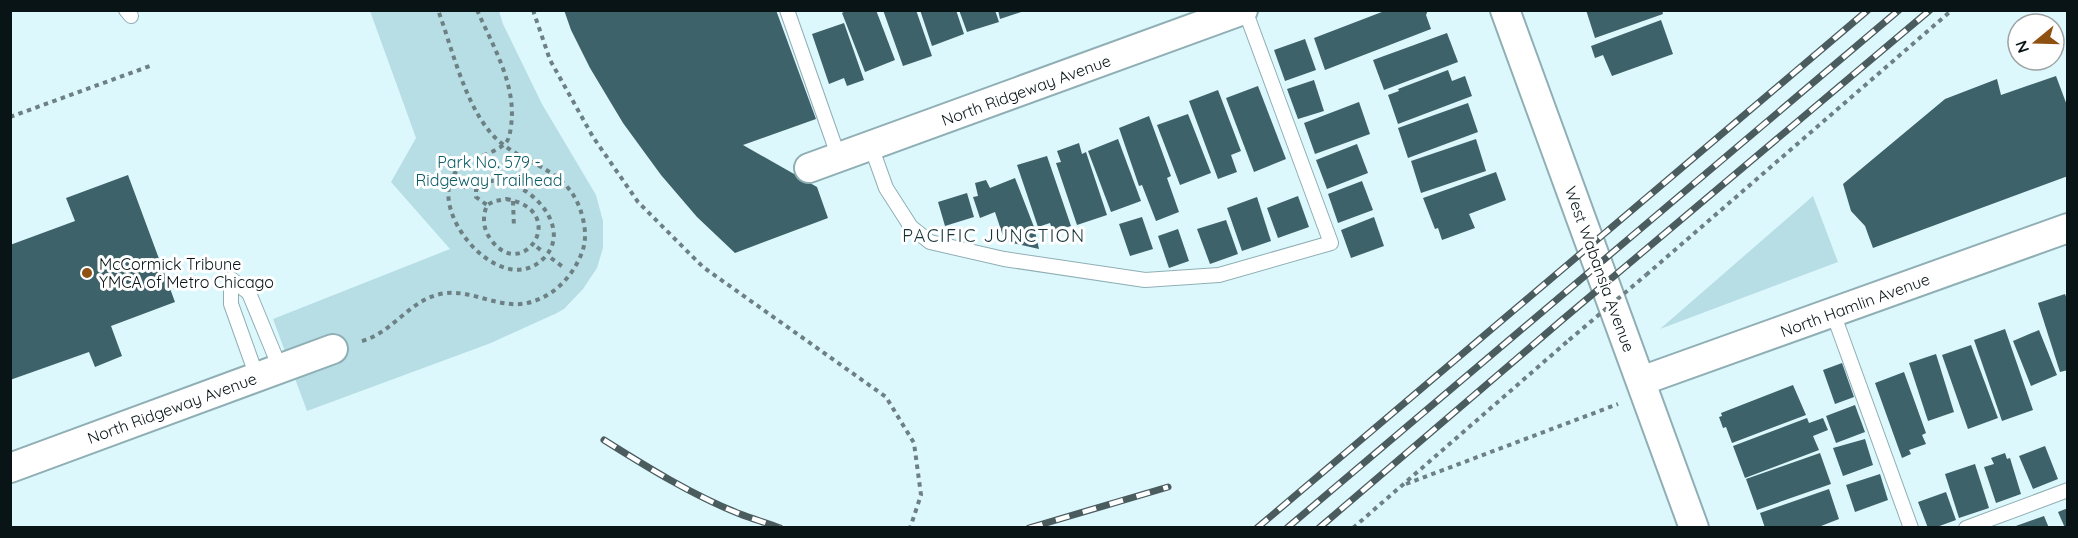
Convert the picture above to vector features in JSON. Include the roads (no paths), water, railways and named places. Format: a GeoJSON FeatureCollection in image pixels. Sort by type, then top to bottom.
{"type":"FeatureCollection","features":[{"type":"Feature","properties":{"kind":"street","name":"North Ridgeway Avenue"},"geometry":{"type":"LineString","coordinates":[[809,168],[1244,10]]}},
{"type":"Feature","properties":{"kind":"street","name":"West Wabansia Avenue"},"geometry":{"type":"LineString","coordinates":[[1505,10],[1694,528]]}},
{"type":"Feature","properties":{"kind":"street","name":"North Hamlin Avenue"},"geometry":{"type":"LineString","coordinates":[[1643,387],[1833,313],[2067,228]]}},
{"type":"Feature","properties":{"kind":"street","name":"North Ridgeway Avenue"},"geometry":{"type":"LineString","coordinates":[[10,468],[333,349]]}},
{"type":"Feature","properties":{"kind":"lane"},"geometry":{"type":"LineString","coordinates":[[126,10],[131,16],[132,10]]}},
{"type":"Feature","properties":{"kind":"lane"},"geometry":{"type":"LineString","coordinates":[[787,10],[838,158]]}},
{"type":"Feature","properties":{"kind":"lane"},"geometry":{"type":"LineString","coordinates":[[871,146],[886,188],[911,227],[930,242],[1004,259],[1144,280],[1219,275],[1331,243],[1244,10]]}},
{"type":"Feature","properties":{"kind":"lane"},"geometry":{"type":"LineString","coordinates":[[231,279],[249,293],[269,373],[231,304],[231,279]]}},
{"type":"Feature","properties":{"kind":"lane"},"geometry":{"type":"LineString","coordinates":[[1833,313],[1911,528]]}},
{"type":"Feature","properties":{"kind":"lane"},"geometry":{"type":"LineString","coordinates":[[1966,528],[2067,490]]}},
{"type":"Feature","properties":{"kind":"railway"},"geometry":{"type":"LineString","coordinates":[[1257,528],[1868,10]]}},
{"type":"Feature","properties":{"kind":"railway"},"geometry":{"type":"LineString","coordinates":[[1287,528],[1899,10]]}},
{"type":"Feature","properties":{"kind":"railway"},"geometry":{"type":"LineString","coordinates":[[1319,528],[1930,10]]}},
{"type":"Feature","properties":{"kind":"railway"},"geometry":{"type":"LineString","coordinates":[[604,440],[687,489],[740,514],[780,528]]}},
{"type":"Feature","properties":{"kind":"railway"},"geometry":{"type":"LineString","coordinates":[[1029,528],[1168,487]]}},
{"type":"Feature","properties":{"kind":"place","name":"McCormick Tribune YMCA of Metro Chicago"},"geometry":{"type":"Point","coordinates":[87,273]}},
{"type":"Feature","properties":{"kind":"district","name":"PACIFIC JUNCTION"},"geometry":{"type":"Point","coordinates":[994,235]}},
{"type":"Feature","properties":{"kind":"park label","name":"Park No. 579 - Ridgeway Trailhead"},"geometry":{"type":"Point","coordinates":[489,171]}}]}
